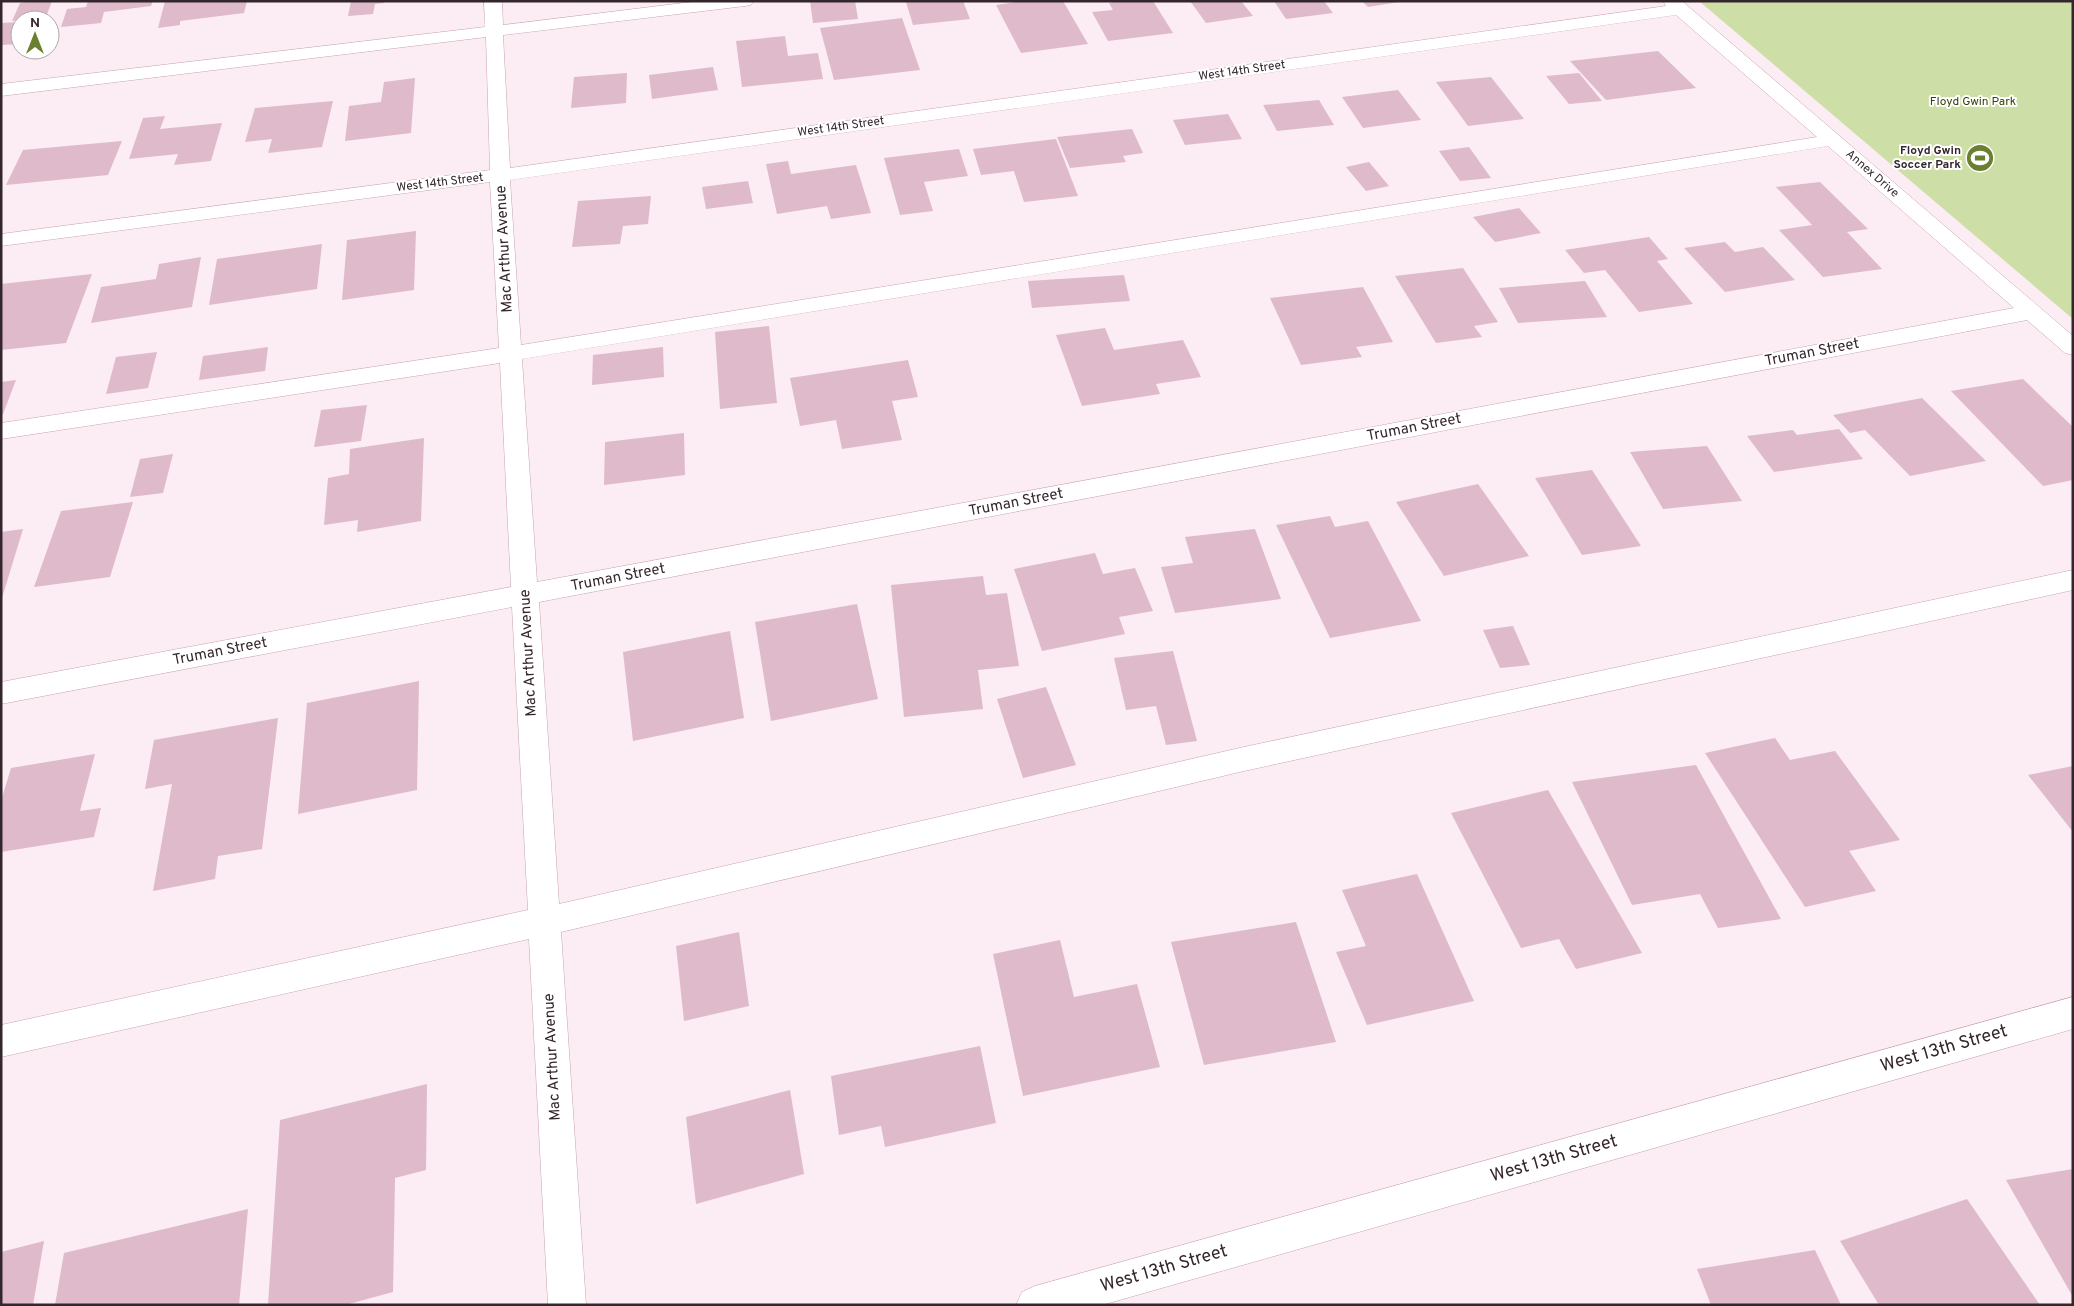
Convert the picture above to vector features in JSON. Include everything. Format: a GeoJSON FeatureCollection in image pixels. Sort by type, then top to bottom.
{"type":"FeatureCollection","features":[{"type":"Feature","properties":{"kind":"street","name":"Mac Arthur Avenue"},"geometry":{"type":"LineString","coordinates":[[493,1],[500,175],[567,1305]]}},
{"type":"Feature","properties":{"kind":"street"},"geometry":{"type":"LineString","coordinates":[[1,90],[745,1]]}},
{"type":"Feature","properties":{"kind":"street","name":"Annex Drive"},"geometry":{"type":"LineString","coordinates":[[1675,5],[2073,348]]}},
{"type":"Feature","properties":{"kind":"street","name":"West 14th Street"},"geometry":{"type":"LineString","coordinates":[[1,240],[500,175],[1675,5]]}},
{"type":"Feature","properties":{"kind":"street"},"geometry":{"type":"LineString","coordinates":[[1,431],[511,354],[1832,140]]}},
{"type":"Feature","properties":{"kind":"street","name":"Truman Street"},"geometry":{"type":"LineString","coordinates":[[1,693],[2031,312]]}},
{"type":"Feature","properties":{"kind":"street"},"geometry":{"type":"LineString","coordinates":[[1,1041],[545,921],[1244,759],[2073,580]]}},
{"type":"Feature","properties":{"kind":"street","name":"West 13th Street"},"geometry":{"type":"LineString","coordinates":[[1035,1305],[2073,1013]]}},
{"type":"Feature","properties":{"kind":"green space","name":"Floyd Gwin Park"},"geometry":{"type":"Polygon","coordinates":[[[1699,1],[2073,1],[2073,319],[1699,1]]]}},
{"type":"Feature","properties":{"kind":"building"},"geometry":{"type":"Polygon","coordinates":[[[52,1],[49,10],[17,10],[20,3],[52,1]]]}},
{"type":"Feature","properties":{"kind":"building"},"geometry":{"type":"Polygon","coordinates":[[[88,1],[153,1],[151,6],[104,12],[101,23],[61,27],[67,9],[86,7],[88,1]]]}},
{"type":"Feature","properties":{"kind":"building"},"geometry":{"type":"Polygon","coordinates":[[[165,1],[247,1],[244,13],[180,21],[180,25],[158,28],[165,1]]]}},
{"type":"Feature","properties":{"kind":"building"},"geometry":{"type":"Polygon","coordinates":[[[351,1],[384,1],[384,3],[375,4],[373,14],[348,16],[351,1]]]}},
{"type":"Feature","properties":{"kind":"building"},"geometry":{"type":"Polygon","coordinates":[[[810,1],[855,1],[858,19],[813,23],[810,1]]]}},
{"type":"Feature","properties":{"kind":"building"},"geometry":{"type":"Polygon","coordinates":[[[963,1],[970,19],[913,25],[906,2],[963,1]]]}},
{"type":"Feature","properties":{"kind":"building"},"geometry":{"type":"Polygon","coordinates":[[[1023,1],[1063,1],[1088,44],[1021,53],[996,5],[1023,1]]]}},
{"type":"Feature","properties":{"kind":"building"},"geometry":{"type":"Polygon","coordinates":[[[1153,1],[1173,33],[1108,41],[1092,12],[1113,10],[1109,3],[1153,1]]]}},
{"type":"Feature","properties":{"kind":"building"},"geometry":{"type":"Polygon","coordinates":[[[1190,1],[1241,1],[1253,16],[1206,23],[1190,1]]]}},
{"type":"Feature","properties":{"kind":"building"},"geometry":{"type":"Polygon","coordinates":[[[1274,1],[1324,1],[1333,13],[1286,19],[1274,1]]]}},
{"type":"Feature","properties":{"kind":"building"},"geometry":{"type":"Polygon","coordinates":[[[1362,1],[1399,1],[1399,2],[1368,7],[1362,1]]]}},
{"type":"Feature","properties":{"kind":"building"},"geometry":{"type":"Polygon","coordinates":[[[902,18],[920,70],[834,80],[820,28],[902,18]]]}},
{"type":"Feature","properties":{"kind":"building"},"geometry":{"type":"Polygon","coordinates":[[[1,23],[10,23],[10,45],[1,45],[1,23]]]}},
{"type":"Feature","properties":{"kind":"building"},"geometry":{"type":"Polygon","coordinates":[[[785,36],[788,56],[818,53],[823,79],[742,87],[736,41],[785,36]]]}},
{"type":"Feature","properties":{"kind":"building"},"geometry":{"type":"Polygon","coordinates":[[[1658,51],[1696,88],[1606,100],[1570,61],[1658,51]]]}},
{"type":"Feature","properties":{"kind":"building"},"geometry":{"type":"Polygon","coordinates":[[[713,67],[718,90],[652,99],[649,75],[713,67]]]}},
{"type":"Feature","properties":{"kind":"building"},"geometry":{"type":"Polygon","coordinates":[[[627,73],[626,103],[571,108],[574,77],[627,73]]]}},
{"type":"Feature","properties":{"kind":"building"},"geometry":{"type":"Polygon","coordinates":[[[1579,73],[1602,101],[1569,104],[1546,76],[1579,73]]]}},
{"type":"Feature","properties":{"kind":"building"},"geometry":{"type":"Polygon","coordinates":[[[1491,77],[1524,119],[1468,126],[1436,82],[1491,77]]]}},
{"type":"Feature","properties":{"kind":"building"},"geometry":{"type":"Polygon","coordinates":[[[415,78],[411,133],[345,141],[349,106],[381,102],[384,82],[415,78]]]}},
{"type":"Feature","properties":{"kind":"building"},"geometry":{"type":"Polygon","coordinates":[[[1398,90],[1421,120],[1363,128],[1342,97],[1398,90]]]}},
{"type":"Feature","properties":{"kind":"building"},"geometry":{"type":"Polygon","coordinates":[[[1319,100],[1334,125],[1277,131],[1263,105],[1319,100]]]}},
{"type":"Feature","properties":{"kind":"building"},"geometry":{"type":"Polygon","coordinates":[[[333,101],[322,147],[268,153],[272,139],[245,142],[255,108],[333,101]]]}},
{"type":"Feature","properties":{"kind":"building"},"geometry":{"type":"Polygon","coordinates":[[[1228,114],[1242,139],[1185,145],[1173,120],[1228,114]]]}},
{"type":"Feature","properties":{"kind":"building"},"geometry":{"type":"Polygon","coordinates":[[[165,116],[160,129],[222,123],[211,161],[174,165],[178,154],[129,159],[143,118],[165,116]]]}},
{"type":"Feature","properties":{"kind":"building"},"geometry":{"type":"Polygon","coordinates":[[[1132,129],[1143,153],[1123,156],[1126,162],[1070,168],[1057,137],[1132,129]]]}},
{"type":"Feature","properties":{"kind":"building"},"geometry":{"type":"Polygon","coordinates":[[[1056,139],[1078,196],[1024,202],[1014,171],[981,175],[973,149],[1056,139]]]}},
{"type":"Feature","properties":{"kind":"building"},"geometry":{"type":"Polygon","coordinates":[[[122,141],[108,175],[6,185],[23,150],[122,141]]]}},
{"type":"Feature","properties":{"kind":"building"},"geometry":{"type":"Polygon","coordinates":[[[1469,147],[1491,178],[1460,181],[1439,151],[1469,147]]]}},
{"type":"Feature","properties":{"kind":"building"},"geometry":{"type":"Polygon","coordinates":[[[959,149],[968,176],[924,182],[933,211],[900,215],[884,158],[959,149]]]}},
{"type":"Feature","properties":{"kind":"building"},"geometry":{"type":"Polygon","coordinates":[[[788,161],[791,174],[856,165],[871,213],[831,219],[827,206],[777,214],[766,164],[788,161]]]}},
{"type":"Feature","properties":{"kind":"building"},"geometry":{"type":"Polygon","coordinates":[[[1369,162],[1389,186],[1366,191],[1346,167],[1369,162]]]}},
{"type":"Feature","properties":{"kind":"building"},"geometry":{"type":"Polygon","coordinates":[[[748,181],[753,203],[706,209],[702,187],[748,181]]]}},
{"type":"Feature","properties":{"kind":"building"},"geometry":{"type":"Polygon","coordinates":[[[1820,182],[1868,229],[1847,232],[1882,269],[1823,277],[1779,230],[1812,225],[1776,187],[1820,182]]]}},
{"type":"Feature","properties":{"kind":"building"},"geometry":{"type":"Polygon","coordinates":[[[651,196],[648,224],[623,226],[620,244],[572,247],[578,201],[651,196]]]}},
{"type":"Feature","properties":{"kind":"building"},"geometry":{"type":"Polygon","coordinates":[[[1519,208],[1541,233],[1495,242],[1473,217],[1519,208]]]}},
{"type":"Feature","properties":{"kind":"building"},"geometry":{"type":"Polygon","coordinates":[[[416,231],[414,290],[342,300],[347,240],[416,231]]]}},
{"type":"Feature","properties":{"kind":"building"},"geometry":{"type":"Polygon","coordinates":[[[1649,237],[1668,259],[1657,261],[1693,304],[1639,312],[1605,270],[1584,273],[1565,250],[1649,237]]]}},
{"type":"Feature","properties":{"kind":"building"},"geometry":{"type":"Polygon","coordinates":[[[1725,242],[1735,252],[1763,247],[1795,280],[1725,292],[1684,248],[1725,242]]]}},
{"type":"Feature","properties":{"kind":"building"},"geometry":{"type":"Polygon","coordinates":[[[322,244],[317,289],[209,305],[217,259],[322,244]]]}},
{"type":"Feature","properties":{"kind":"building"},"geometry":{"type":"Polygon","coordinates":[[[201,257],[192,307],[91,323],[101,287],[156,279],[159,264],[201,257]]]}},
{"type":"Feature","properties":{"kind":"building"},"geometry":{"type":"Polygon","coordinates":[[[1463,268],[1498,322],[1474,326],[1482,337],[1436,343],[1395,276],[1463,268]]]}},
{"type":"Feature","properties":{"kind":"building"},"geometry":{"type":"Polygon","coordinates":[[[92,274],[66,343],[1,350],[1,284],[92,274]]]}},
{"type":"Feature","properties":{"kind":"building"},"geometry":{"type":"Polygon","coordinates":[[[1124,275],[1130,301],[1032,308],[1028,281],[1124,275]]]}},
{"type":"Feature","properties":{"kind":"building"},"geometry":{"type":"Polygon","coordinates":[[[1585,281],[1607,317],[1518,323],[1499,288],[1585,281]]]}},
{"type":"Feature","properties":{"kind":"building"},"geometry":{"type":"Polygon","coordinates":[[[1363,287],[1393,342],[1356,347],[1362,357],[1301,365],[1270,298],[1363,287]]]}},
{"type":"Feature","properties":{"kind":"building"},"geometry":{"type":"Polygon","coordinates":[[[769,326],[777,403],[720,409],[715,332],[769,326]]]}},
{"type":"Feature","properties":{"kind":"building"},"geometry":{"type":"Polygon","coordinates":[[[1105,328],[1114,350],[1183,340],[1201,377],[1156,384],[1160,394],[1082,406],[1056,335],[1105,328]]]}},
{"type":"Feature","properties":{"kind":"building"},"geometry":{"type":"Polygon","coordinates":[[[268,347],[265,371],[199,380],[203,356],[268,347]]]}},
{"type":"Feature","properties":{"kind":"building"},"geometry":{"type":"Polygon","coordinates":[[[663,347],[664,377],[592,385],[593,355],[663,347]]]}},
{"type":"Feature","properties":{"kind":"building"},"geometry":{"type":"Polygon","coordinates":[[[157,352],[148,388],[106,394],[116,357],[157,352]]]}},
{"type":"Feature","properties":{"kind":"building"},"geometry":{"type":"Polygon","coordinates":[[[908,360],[918,397],[892,401],[902,440],[842,449],[836,420],[800,426],[790,378],[908,360]]]}},
{"type":"Feature","properties":{"kind":"building"},"geometry":{"type":"Polygon","coordinates":[[[2023,379],[2073,427],[2073,480],[2043,486],[1951,391],[2023,379]]]}},
{"type":"Feature","properties":{"kind":"building"},"geometry":{"type":"Polygon","coordinates":[[[16,380],[3,414],[1,414],[1,382],[16,380]]]}},
{"type":"Feature","properties":{"kind":"building"},"geometry":{"type":"Polygon","coordinates":[[[1922,398],[1986,461],[1910,476],[1865,430],[1850,433],[1833,415],[1922,398]]]}},
{"type":"Feature","properties":{"kind":"building"},"geometry":{"type":"Polygon","coordinates":[[[367,405],[361,441],[314,447],[321,410],[367,405]]]}},
{"type":"Feature","properties":{"kind":"building"},"geometry":{"type":"Polygon","coordinates":[[[1839,429],[1863,459],[1774,472],[1747,436],[1793,430],[1797,435],[1839,429]]]}},
{"type":"Feature","properties":{"kind":"building"},"geometry":{"type":"Polygon","coordinates":[[[684,433],[685,475],[604,485],[605,442],[684,433]]]}},
{"type":"Feature","properties":{"kind":"building"},"geometry":{"type":"Polygon","coordinates":[[[424,438],[421,521],[357,532],[358,520],[324,525],[328,478],[349,474],[350,449],[424,438]]]}},
{"type":"Feature","properties":{"kind":"building"},"geometry":{"type":"Polygon","coordinates":[[[1707,446],[1742,501],[1663,509],[1630,452],[1707,446]]]}},
{"type":"Feature","properties":{"kind":"building"},"geometry":{"type":"Polygon","coordinates":[[[173,454],[163,493],[130,497],[140,459],[173,454]]]}},
{"type":"Feature","properties":{"kind":"building"},"geometry":{"type":"Polygon","coordinates":[[[1592,470],[1641,546],[1582,555],[1535,478],[1592,470]]]}},
{"type":"Feature","properties":{"kind":"building"},"geometry":{"type":"Polygon","coordinates":[[[1478,484],[1529,556],[1444,576],[1396,502],[1478,484]]]}},
{"type":"Feature","properties":{"kind":"building"},"geometry":{"type":"Polygon","coordinates":[[[133,502],[110,577],[34,587],[61,511],[133,502]]]}},
{"type":"Feature","properties":{"kind":"building"},"geometry":{"type":"Polygon","coordinates":[[[1330,516],[1335,527],[1368,521],[1421,621],[1330,638],[1276,525],[1330,516]]]}},
{"type":"Feature","properties":{"kind":"building"},"geometry":{"type":"Polygon","coordinates":[[[23,529],[2,598],[1,598],[1,532],[23,529]]]}},
{"type":"Feature","properties":{"kind":"building"},"geometry":{"type":"Polygon","coordinates":[[[1255,529],[1281,599],[1175,613],[1161,567],[1193,563],[1185,537],[1255,529]]]}},
{"type":"Feature","properties":{"kind":"building"},"geometry":{"type":"Polygon","coordinates":[[[1095,553],[1103,574],[1135,568],[1153,611],[1119,617],[1125,634],[1042,651],[1014,569],[1095,553]]]}},
{"type":"Feature","properties":{"kind":"building"},"geometry":{"type":"Polygon","coordinates":[[[983,576],[986,595],[1007,593],[1019,666],[978,670],[983,709],[904,717],[891,585],[983,576]]]}},
{"type":"Feature","properties":{"kind":"building"},"geometry":{"type":"Polygon","coordinates":[[[857,604],[878,699],[771,721],[755,622],[857,604]]]}},
{"type":"Feature","properties":{"kind":"building"},"geometry":{"type":"Polygon","coordinates":[[[1513,626],[1530,665],[1500,668],[1483,630],[1513,626]]]}},
{"type":"Feature","properties":{"kind":"building"},"geometry":{"type":"Polygon","coordinates":[[[730,631],[744,718],[633,741],[623,652],[730,631]]]}},
{"type":"Feature","properties":{"kind":"building"},"geometry":{"type":"Polygon","coordinates":[[[1173,651],[1197,741],[1166,745],[1156,706],[1126,710],[1114,658],[1173,651]]]}},
{"type":"Feature","properties":{"kind":"building"},"geometry":{"type":"Polygon","coordinates":[[[419,681],[417,790],[298,814],[307,703],[419,681]]]}},
{"type":"Feature","properties":{"kind":"building"},"geometry":{"type":"Polygon","coordinates":[[[1046,687],[1076,765],[1023,778],[997,699],[1046,687]]]}},
{"type":"Feature","properties":{"kind":"building"},"geometry":{"type":"Polygon","coordinates":[[[278,718],[262,849],[218,856],[215,879],[153,891],[172,784],[145,789],[154,740],[278,718]]]}},
{"type":"Feature","properties":{"kind":"building"},"geometry":{"type":"Polygon","coordinates":[[[1775,738],[1790,760],[1835,751],[1900,840],[1849,851],[1876,891],[1805,907],[1705,753],[1775,738]]]}},
{"type":"Feature","properties":{"kind":"building"},"geometry":{"type":"Polygon","coordinates":[[[95,754],[80,811],[101,808],[94,837],[1,852],[1,801],[11,768],[95,754]]]}},
{"type":"Feature","properties":{"kind":"building"},"geometry":{"type":"Polygon","coordinates":[[[1696,765],[1781,919],[1718,928],[1700,894],[1632,905],[1572,782],[1696,765]]]}},
{"type":"Feature","properties":{"kind":"building"},"geometry":{"type":"Polygon","coordinates":[[[2073,766],[2073,832],[2028,775],[2073,766]]]}},
{"type":"Feature","properties":{"kind":"building"},"geometry":{"type":"Polygon","coordinates":[[[1548,790],[1642,953],[1576,969],[1559,939],[1521,948],[1451,813],[1548,790]]]}},
{"type":"Feature","properties":{"kind":"building"},"geometry":{"type":"Polygon","coordinates":[[[1417,874],[1474,1001],[1367,1025],[1336,952],[1366,946],[1342,890],[1417,874]]]}},
{"type":"Feature","properties":{"kind":"building"},"geometry":{"type":"Polygon","coordinates":[[[1296,922],[1336,1042],[1204,1065],[1171,942],[1296,922]]]}},
{"type":"Feature","properties":{"kind":"building"},"geometry":{"type":"Polygon","coordinates":[[[739,932],[749,1006],[684,1021],[676,946],[739,932]]]}},
{"type":"Feature","properties":{"kind":"building"},"geometry":{"type":"Polygon","coordinates":[[[1060,940],[1074,997],[1137,984],[1160,1067],[1023,1096],[993,954],[1060,940]]]}},
{"type":"Feature","properties":{"kind":"building"},"geometry":{"type":"Polygon","coordinates":[[[980,1046],[996,1123],[885,1147],[881,1126],[839,1135],[831,1076],[980,1046]]]}},
{"type":"Feature","properties":{"kind":"building"},"geometry":{"type":"Polygon","coordinates":[[[427,1084],[426,1170],[395,1178],[393,1292],[345,1305],[268,1305],[280,1120],[427,1084]]]}},
{"type":"Feature","properties":{"kind":"building"},"geometry":{"type":"Polygon","coordinates":[[[790,1090],[804,1174],[696,1204],[686,1117],[790,1090]]]}},
{"type":"Feature","properties":{"kind":"building"},"geometry":{"type":"Polygon","coordinates":[[[2073,1169],[2073,1297],[2006,1180],[2073,1169]]]}},
{"type":"Feature","properties":{"kind":"building"},"geometry":{"type":"Polygon","coordinates":[[[1967,1199],[2040,1305],[1879,1305],[1840,1241],[1967,1199]]]}},
{"type":"Feature","properties":{"kind":"building"},"geometry":{"type":"Polygon","coordinates":[[[248,1209],[239,1305],[55,1305],[64,1253],[248,1209]]]}},
{"type":"Feature","properties":{"kind":"building"},"geometry":{"type":"Polygon","coordinates":[[[44,1241],[33,1305],[1,1305],[1,1252],[44,1241]]]}},
{"type":"Feature","properties":{"kind":"building"},"geometry":{"type":"Polygon","coordinates":[[[1815,1250],[1841,1305],[1711,1305],[1697,1269],[1815,1250]]]}},
{"type":"Feature","properties":{"kind":"place","name":"Floyd Gwin Soccer Park"},"geometry":{"type":"Point","coordinates":[1980,158]}}]}
